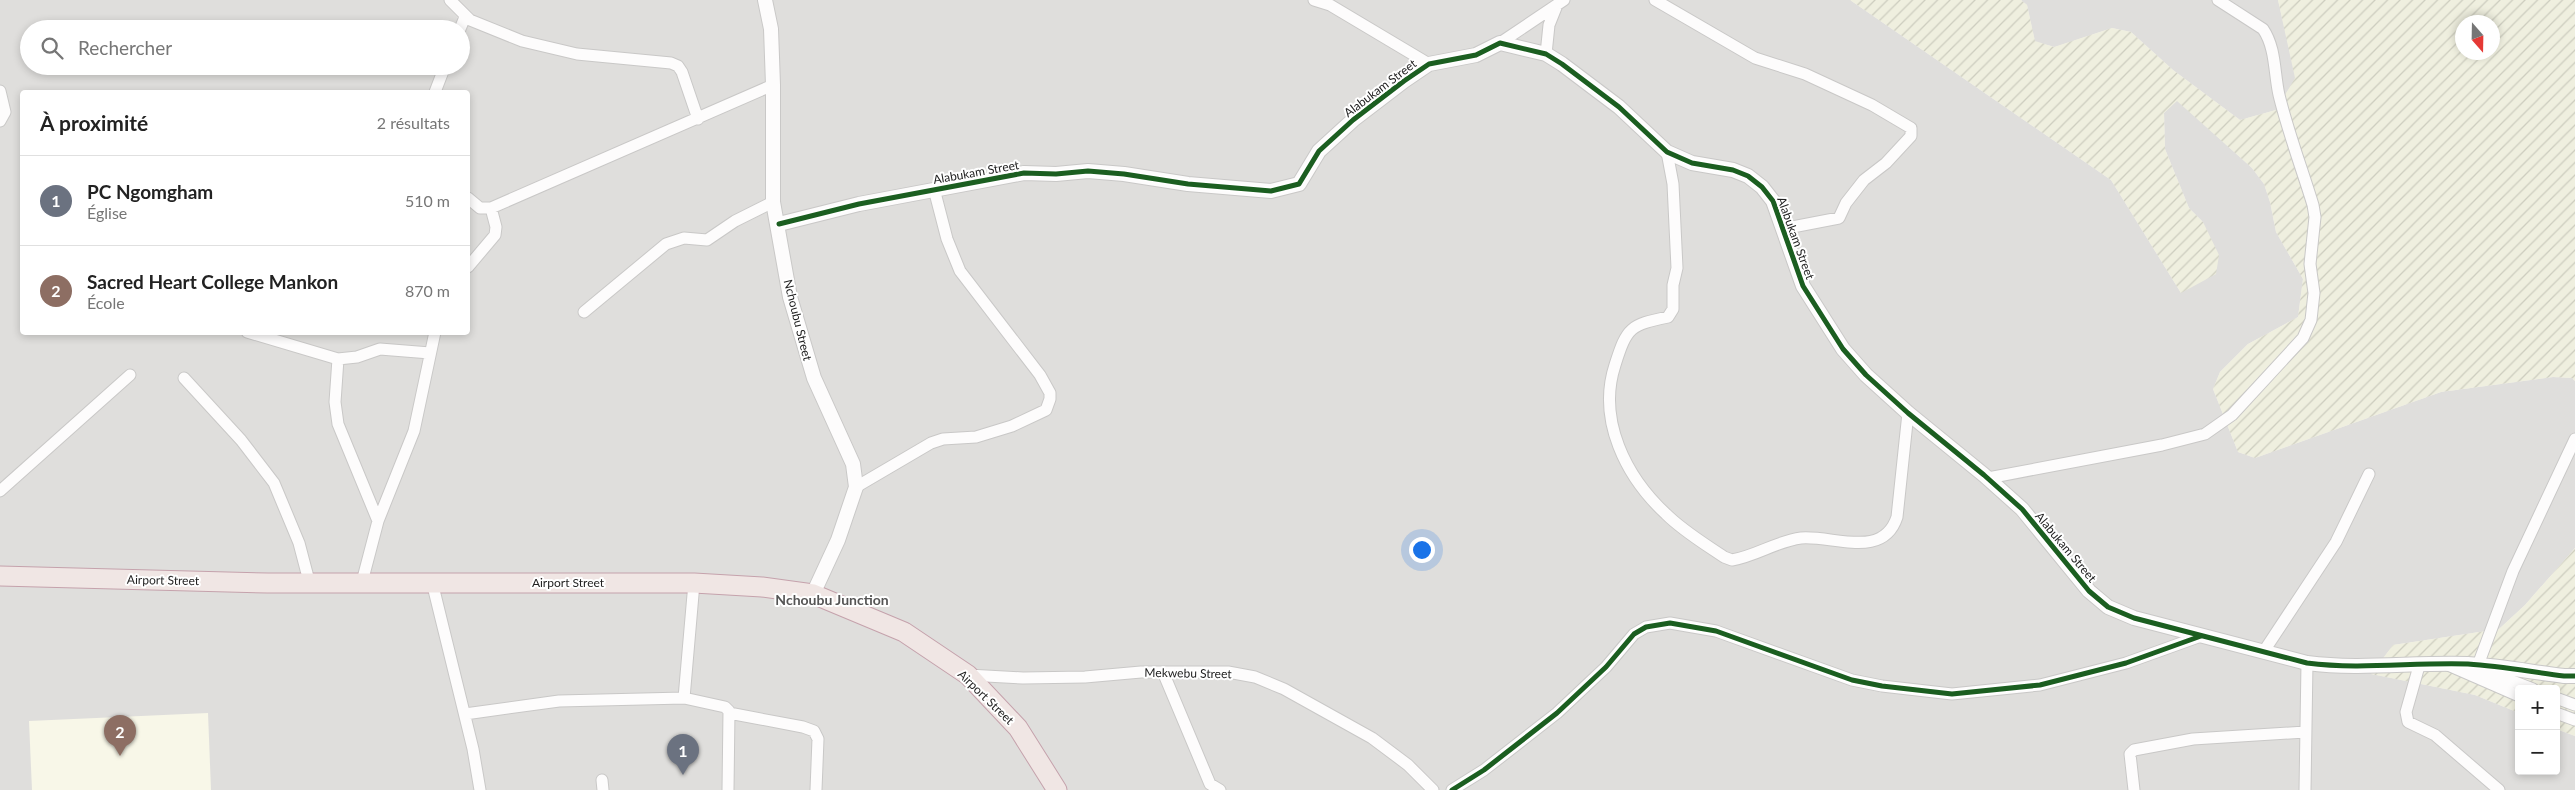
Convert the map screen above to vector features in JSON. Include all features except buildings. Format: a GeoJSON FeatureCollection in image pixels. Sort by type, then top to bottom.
{"type":"FeatureCollection","features":[{"type":"Feature","properties":{"kind":"highway","name":"Airport Street"},"geometry":{"type":"LineString","coordinates":[[0,576],[268,583],[694,583],[762,587],[813,594],[904,632],[968,676],[1018,728],[1057,790]]}},
{"type":"Feature","properties":{"kind":"street"},"geometry":{"type":"LineString","coordinates":[[450,0],[465,17],[522,41],[577,54],[671,62],[678,66],[682,72],[698,119]]}},
{"type":"Feature","properties":{"kind":"street","name":"Nchoubu Street"},"geometry":{"type":"LineString","coordinates":[[765,0],[771,30],[773,202],[790,297],[814,378],[853,464],[856,487],[838,540],[813,594]]}},
{"type":"Feature","properties":{"kind":"street"},"geometry":{"type":"LineString","coordinates":[[1314,0],[1330,5],[1429,64]]}},
{"type":"Feature","properties":{"kind":"street"},"geometry":{"type":"LineString","coordinates":[[1655,0],[1755,58],[1806,74],[1872,105],[1910,128],[1911,136],[1886,163],[1864,180],[1846,203],[1839,218],[1782,229]]}},
{"type":"Feature","properties":{"kind":"street"},"geometry":{"type":"LineString","coordinates":[[1988,478],[2162,445],[2205,434],[2232,415],[2303,338],[2311,320],[2314,293],[2310,264],[2314,217],[2313,205],[2279,94],[2273,54],[2266,33],[2263,28],[2218,0]]}},
{"type":"Feature","properties":{"kind":"street"},"geometry":{"type":"LineString","coordinates":[[1500,43],[1560,2]]}},
{"type":"Feature","properties":{"kind":"street"},"geometry":{"type":"LineString","coordinates":[[1546,54],[1549,25],[1560,2]]}},
{"type":"Feature","properties":{"kind":"street","name":"Alabukam Street"},"geometry":{"type":"LineString","coordinates":[[778,224],[859,204],[1024,174],[1088,171],[1188,184],[1271,191],[1299,184],[1319,150],[1353,120],[1429,64],[1476,55],[1500,43],[1546,54],[1619,107],[1668,152],[1692,163],[1733,170],[1748,176],[1768,193],[1803,286],[1843,349],[1866,375],[1908,413],[1988,478],[2022,509],[2089,591],[2108,606],[2134,618],[2307,663],[2329,666],[2473,665],[2575,676]]}},
{"type":"Feature","properties":{"kind":"street"},"geometry":{"type":"LineString","coordinates":[[436,90],[442,75]]}},
{"type":"Feature","properties":{"kind":"street"},"geometry":{"type":"LineString","coordinates":[[470,200],[480,208],[491,208],[773,85]]}},
{"type":"Feature","properties":{"kind":"street"},"geometry":{"type":"LineString","coordinates":[[0,91],[5,112],[0,120]]}},
{"type":"Feature","properties":{"kind":"street"},"geometry":{"type":"LineString","coordinates":[[1668,152],[1673,184],[1677,268],[1673,285],[1673,309],[1668,317],[1638,324],[1622,342],[1611,375],[1609,410],[1623,460],[1645,491],[1666,515],[1724,557],[1732,560],[1802,538],[1854,543],[1887,535],[1893,529],[1897,517],[1908,413]]}},
{"type":"Feature","properties":{"kind":"street"},"geometry":{"type":"LineString","coordinates":[[856,487],[931,443],[943,439],[976,437],[1012,426],[1046,410],[1050,404],[1050,393],[1040,375],[960,271],[947,239],[934,189]]}},
{"type":"Feature","properties":{"kind":"street"},"geometry":{"type":"LineString","coordinates":[[584,312],[666,244],[684,238],[706,240],[735,221],[773,202]]}},
{"type":"Feature","properties":{"kind":"street"},"geometry":{"type":"LineString","coordinates":[[470,265],[495,235],[496,227],[491,208]]}},
{"type":"Feature","properties":{"kind":"street"},"geometry":{"type":"LineString","coordinates":[[257,335],[338,359],[357,357],[380,349],[430,353]]}},
{"type":"Feature","properties":{"kind":"street"},"geometry":{"type":"LineString","coordinates":[[362,582],[378,521],[414,431],[434,335]]}},
{"type":"Feature","properties":{"kind":"street"},"geometry":{"type":"LineString","coordinates":[[338,359],[335,402],[338,424],[378,521]]}},
{"type":"Feature","properties":{"kind":"street"},"geometry":{"type":"LineString","coordinates":[[0,491],[130,375]]}},
{"type":"Feature","properties":{"kind":"street"},"geometry":{"type":"LineString","coordinates":[[184,378],[241,440],[274,483],[298,543],[309,582]]}},
{"type":"Feature","properties":{"kind":"street"},"geometry":{"type":"LineString","coordinates":[[2523,685],[2473,665],[2513,571],[2575,439]]}},
{"type":"Feature","properties":{"kind":"street"},"geometry":{"type":"LineString","coordinates":[[2264,651],[2336,542],[2369,474]]}},
{"type":"Feature","properties":{"kind":"street"},"geometry":{"type":"LineString","coordinates":[[432,582],[465,714],[480,790]]}},
{"type":"Feature","properties":{"kind":"street"},"geometry":{"type":"LineString","coordinates":[[684,698],[694,583]]}},
{"type":"Feature","properties":{"kind":"street"},"geometry":{"type":"LineString","coordinates":[[1452,790],[1484,770],[1556,713],[1606,667],[1634,634],[1646,627],[1670,623],[1716,631],[1852,680],[1882,686],[1952,694],[2040,685],[2126,664],[2201,636]]}},
{"type":"Feature","properties":{"kind":"street"},"geometry":{"type":"LineString","coordinates":[[2305,790],[2307,663]]}},
{"type":"Feature","properties":{"kind":"street"},"geometry":{"type":"LineString","coordinates":[[2446,665],[2515,694]]}},
{"type":"Feature","properties":{"kind":"street"},"geometry":{"type":"LineString","coordinates":[[2419,666],[2406,712],[2406,719],[2435,735],[2499,790]]}},
{"type":"Feature","properties":{"kind":"street"},"geometry":{"type":"LineString","coordinates":[[1162,672],[1210,784],[1220,790]]}},
{"type":"Feature","properties":{"kind":"street","name":"Mekwebu Street"},"geometry":{"type":"LineString","coordinates":[[968,676],[1032,678],[1162,672],[1228,672],[1255,677],[1284,689],[1372,738],[1408,765],[1433,790]]}},
{"type":"Feature","properties":{"kind":"street"},"geometry":{"type":"LineString","coordinates":[[465,714],[559,701],[684,698],[725,707],[729,713],[728,790]]}},
{"type":"Feature","properties":{"kind":"street"},"geometry":{"type":"LineString","coordinates":[[2560,699],[2575,705]]}},
{"type":"Feature","properties":{"kind":"street"},"geometry":{"type":"LineString","coordinates":[[729,713],[803,727],[814,731],[818,739],[816,790]]}},
{"type":"Feature","properties":{"kind":"street"},"geometry":{"type":"LineString","coordinates":[[2560,714],[2575,720]]}},
{"type":"Feature","properties":{"kind":"street"},"geometry":{"type":"LineString","coordinates":[[2134,790],[2130,754],[2134,750],[2193,738],[2305,732]]}},
{"type":"Feature","properties":{"kind":"shaded area"},"geometry":{"type":"Polygon","coordinates":[[[0,0],[1850,0],[2111,180],[2181,293],[2203,222],[2189,208],[2165,149],[2164,113],[2177,100],[2252,168],[2264,184],[2276,232],[2303,279],[2298,317],[2248,344],[2220,372],[2213,389],[2238,452],[2255,458],[2441,392],[2553,377],[2572,378],[2575,381],[2575,548],[2525,605],[2499,629],[2393,645],[2372,674],[2475,695],[2515,711],[2515,775],[2560,775],[2560,730],[2575,736],[2575,790],[0,790],[0,0]]]}},
{"type":"Feature","properties":{"kind":"shaded area"},"geometry":{"type":"Polygon","coordinates":[[[2021,0],[2278,0],[2296,78],[2276,110],[2240,120],[2173,70],[2131,32],[2112,28],[2055,47],[2035,42],[2027,5],[2021,0]]]}},
{"type":"Feature","properties":{"kind":"shaded area"},"geometry":{"type":"Polygon","coordinates":[[[208,713],[211,790],[32,790],[29,721],[208,713]]]}},
{"type":"Feature","properties":{"kind":"green space"},"geometry":{"type":"Polygon","coordinates":[[[1850,0],[2021,0],[2027,5],[2035,41],[2054,47],[2112,28],[2131,32],[2173,70],[2240,120],[2276,110],[2295,78],[2278,0],[2575,0],[2575,381],[2572,378],[2553,377],[2441,392],[2255,458],[2238,452],[2213,389],[2220,372],[2248,344],[2298,317],[2303,279],[2276,232],[2264,184],[2252,168],[2177,101],[2164,113],[2165,149],[2189,208],[2203,222],[2219,255],[2216,274],[2181,293],[2111,180],[1850,0]]]}},
{"type":"Feature","properties":{"kind":"green space"},"geometry":{"type":"Polygon","coordinates":[[[2575,548],[2575,736],[2560,730],[2560,685],[2515,685],[2515,711],[2475,695],[2371,674],[2393,645],[2499,629],[2525,605],[2575,548]]]}},
{"type":"Feature","properties":{"kind":"cycle path"},"geometry":{"type":"LineString","coordinates":[[779,224],[859,204],[1024,173],[1056,174],[1088,171],[1124,174],[1188,184],[1271,191],[1299,184],[1319,151],[1353,120],[1429,64],[1476,55],[1500,43],[1546,54],[1619,107],[1667,152],[1692,163],[1733,170],[1748,176],[1762,187],[1773,201],[1803,286],[1843,349],[1866,375],[1908,413],[1984,475],[2022,509],[2089,591],[2108,607],[2134,618],[2307,663],[2347,666],[2468,664],[2575,676]]}},
{"type":"Feature","properties":{"kind":"cycle path"},"geometry":{"type":"LineString","coordinates":[[1452,790],[1484,770],[1557,713],[1606,667],[1634,634],[1646,627],[1670,623],[1716,631],[1852,680],[1882,686],[1952,694],[2040,685],[2126,663],[2201,636]]}},
{"type":"Feature","properties":{"kind":"place","name":"Sacred Heart College Mankon"},"geometry":{"type":"Point","coordinates":[120,756]}},
{"type":"Feature","properties":{"kind":"place","name":"PC Ngomgham"},"geometry":{"type":"Point","coordinates":[683,775]}},
{"type":"Feature","properties":{"kind":"district","name":"Nchoubu Junction"},"geometry":{"type":"Point","coordinates":[832,599]}}]}
